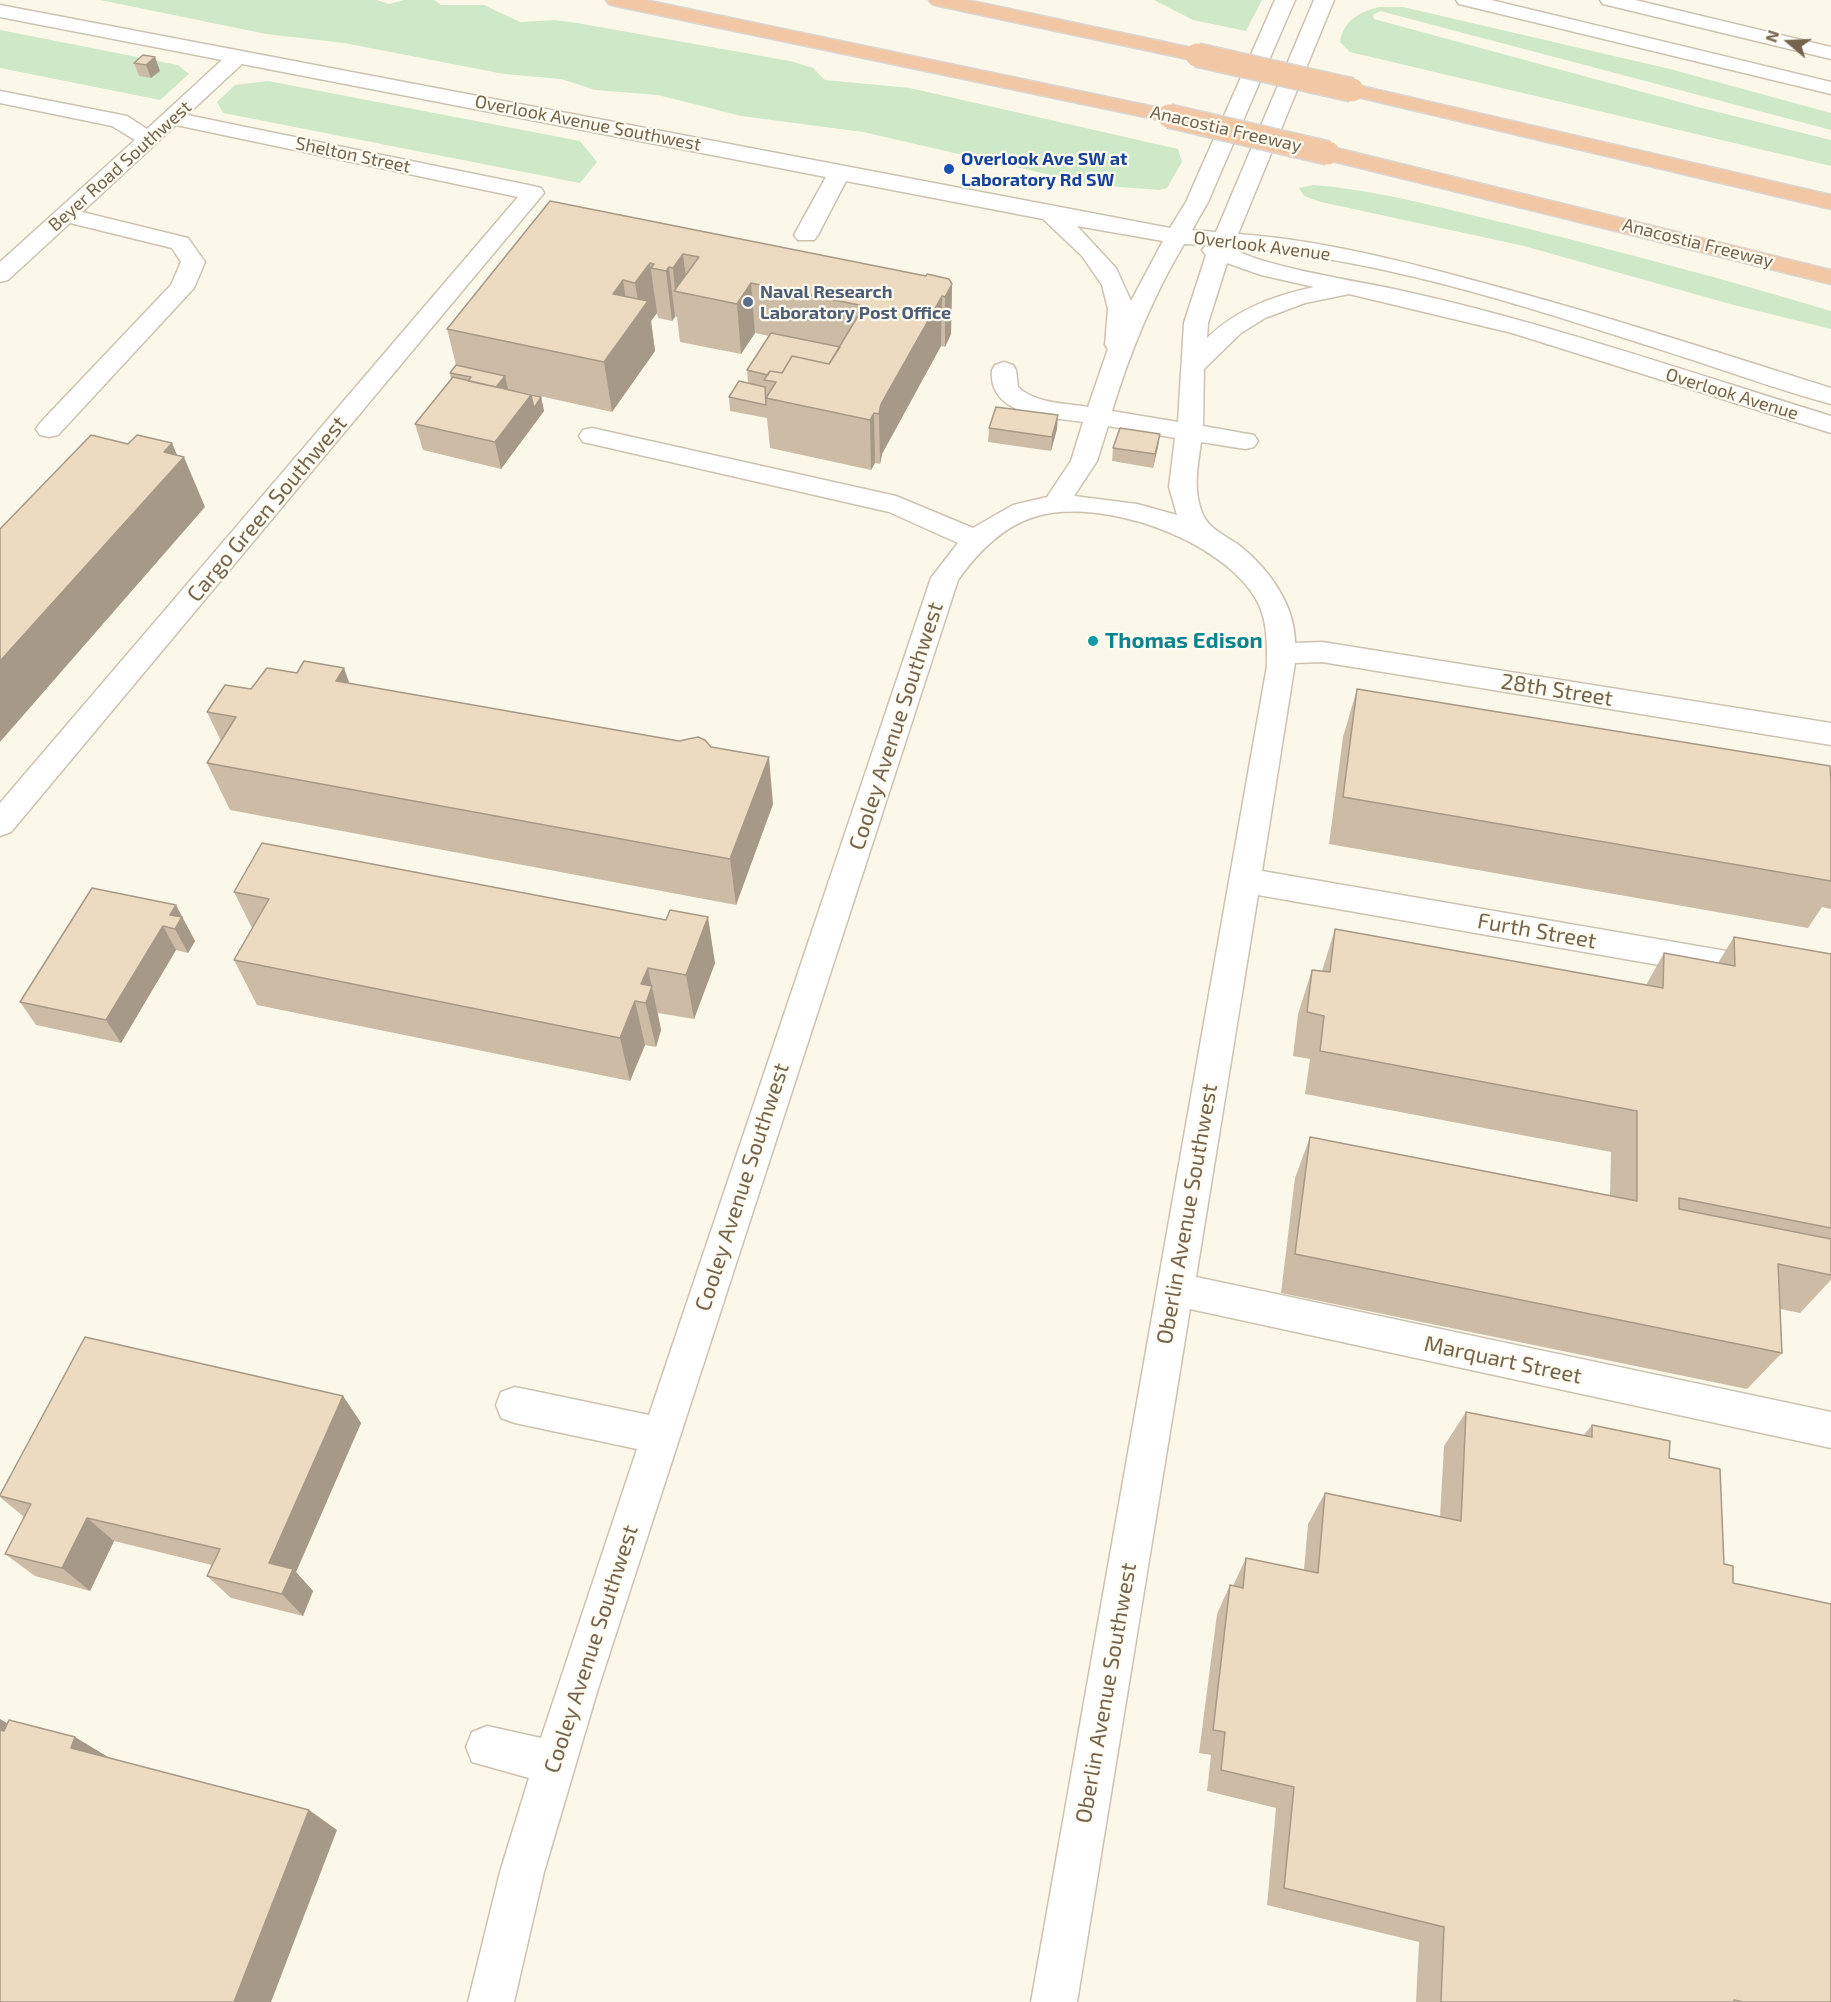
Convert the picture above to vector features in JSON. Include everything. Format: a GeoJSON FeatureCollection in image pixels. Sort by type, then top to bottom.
{"type":"FeatureCollection","features":[{"type":"Feature","properties":{"kind":"highway","name":"Anacostia Freeway"},"geometry":{"type":"LineString","coordinates":[[616,0],[1169,116],[1831,277]]}},
{"type":"Feature","properties":{"kind":"highway"},"geometry":{"type":"LineString","coordinates":[[939,0],[1200,49]]}},
{"type":"Feature","properties":{"kind":"highway"},"geometry":{"type":"LineString","coordinates":[[1008,0],[1200,49],[1354,84],[1831,201]]}},
{"type":"Feature","properties":{"kind":"street"},"geometry":{"type":"LineString","coordinates":[[1055,505],[1084,461],[1116,358],[1156,270],[1197,202],[1285,0]]}},
{"type":"Feature","properties":{"kind":"street"},"geometry":{"type":"LineString","coordinates":[[1203,537],[1188,511],[1182,487],[1192,408],[1192,367],[1199,308],[1221,246],[1324,0]]}},
{"type":"Feature","properties":{"kind":"street"},"geometry":{"type":"LineString","coordinates":[[1466,0],[1831,88]]}},
{"type":"Feature","properties":{"kind":"street"},"geometry":{"type":"LineString","coordinates":[[1610,0],[1831,54]]}},
{"type":"Feature","properties":{"kind":"street","name":"Overlook Avenue Southwest"},"geometry":{"type":"LineString","coordinates":[[0,10],[1176,236]]}},
{"type":"Feature","properties":{"kind":"street","name":"Beyer Road Southwest"},"geometry":{"type":"LineString","coordinates":[[0,275],[239,56]]}},
{"type":"Feature","properties":{"kind":"street"},"geometry":{"type":"LineString","coordinates":[[0,97],[119,121],[148,139]]}},
{"type":"Feature","properties":{"kind":"street","name":"Shelton Street"},"geometry":{"type":"LineString","coordinates":[[172,118],[533,193]]}},
{"type":"Feature","properties":{"kind":"street"},"geometry":{"type":"LineString","coordinates":[[806,235],[840,172]]}},
{"type":"Feature","properties":{"kind":"street","name":"Cargo Green Southwest"},"geometry":{"type":"LineString","coordinates":[[0,824],[533,193]]}},
{"type":"Feature","properties":{"kind":"street"},"geometry":{"type":"LineString","coordinates":[[1050,213],[1088,250],[1115,288],[1119,311],[1116,358]]}},
{"type":"Feature","properties":{"kind":"street"},"geometry":{"type":"LineString","coordinates":[[48,429],[182,288],[193,262],[180,243],[148,233],[65,215]]}},
{"type":"Feature","properties":{"kind":"street","name":"Overlook Avenue"},"geometry":{"type":"LineString","coordinates":[[1176,236],[1221,246],[1321,251],[1481,288],[1594,320],[1831,396]]}},
{"type":"Feature","properties":{"kind":"street","name":"Overlook Avenue"},"geometry":{"type":"LineString","coordinates":[[1221,246],[1269,270],[1357,288],[1521,328],[1831,425]]}},
{"type":"Feature","properties":{"kind":"street"},"geometry":{"type":"LineString","coordinates":[[1192,367],[1232,329],[1251,316],[1301,297],[1357,288]]}},
{"type":"Feature","properties":{"kind":"street"},"geometry":{"type":"LineString","coordinates":[[1004,370],[1004,386],[1018,400],[1041,408],[1245,441]]}},
{"type":"Feature","properties":{"kind":"street"},"geometry":{"type":"LineString","coordinates":[[592,436],[896,506],[976,540]]}},
{"type":"Feature","properties":{"kind":"street","name":"Cooley Avenue Southwest"},"geometry":{"type":"LineString","coordinates":[[491,2002],[514,1901],[555,1763],[945,578],[958,558],[976,540],[998,524],[1023,511],[1055,505],[1128,510]]}},
{"type":"Feature","properties":{"kind":"street","name":"Oberlin Avenue Southwest"},"geometry":{"type":"LineString","coordinates":[[1054,2002],[1283,653],[1278,615],[1258,579],[1236,558],[1175,522],[1128,510]]}},
{"type":"Feature","properties":{"kind":"street","name":"28th Street"},"geometry":{"type":"LineString","coordinates":[[1283,653],[1322,652],[1831,734]]}},
{"type":"Feature","properties":{"kind":"street","name":"Furth Street"},"geometry":{"type":"LineString","coordinates":[[1244,880],[1831,982]]}},
{"type":"Feature","properties":{"kind":"street","name":"Marquart Street"},"geometry":{"type":"LineString","coordinates":[[1175,1289],[1831,1430]]}},
{"type":"Feature","properties":{"kind":"street"},"geometry":{"type":"LineString","coordinates":[[515,1405],[661,1436]]}},
{"type":"Feature","properties":{"kind":"street"},"geometry":{"type":"LineString","coordinates":[[487,1747],[555,1763]]}},
{"type":"Feature","properties":{"kind":"green space"},"geometry":{"type":"Polygon","coordinates":[[[100,0],[377,0],[389,4],[404,0],[434,0],[441,5],[484,5],[520,22],[555,20],[577,23],[790,61],[813,68],[825,80],[910,88],[1178,149],[1182,162],[1167,188],[1159,190],[1094,185],[863,132],[741,116],[658,95],[595,90],[561,79],[504,74],[344,43],[266,34],[100,0]]]}},
{"type":"Feature","properties":{"kind":"green space"},"geometry":{"type":"Polygon","coordinates":[[[1154,0],[1262,0],[1246,31],[1193,20],[1154,0]]]}},
{"type":"Feature","properties":{"kind":"green space"},"geometry":{"type":"Polygon","coordinates":[[[1379,7],[1403,7],[1670,69],[1831,113],[1831,130],[1380,11],[1373,15],[1374,19],[1698,107],[1831,140],[1831,166],[1350,52],[1340,42],[1345,28],[1359,14],[1379,7]]]}},
{"type":"Feature","properties":{"kind":"green space"},"geometry":{"type":"Polygon","coordinates":[[[0,30],[178,65],[189,74],[160,100],[0,68],[0,30]]]}},
{"type":"Feature","properties":{"kind":"green space"},"geometry":{"type":"Polygon","coordinates":[[[268,81],[580,141],[597,162],[580,183],[223,113],[217,102],[235,85],[268,81]]]}},
{"type":"Feature","properties":{"kind":"green space"},"geometry":{"type":"Polygon","coordinates":[[[1313,185],[1338,187],[1412,201],[1550,234],[1711,277],[1831,311],[1831,329],[1730,304],[1524,246],[1321,202],[1304,196],[1299,188],[1313,185]]]}},
{"type":"Feature","properties":{"kind":"building"},"geometry":{"type":"Polygon","coordinates":[[[143,55],[155,57],[146,65],[134,63],[143,55]]]}},
{"type":"Feature","properties":{"kind":"building"},"geometry":{"type":"Polygon","coordinates":[[[550,201],[926,276],[927,274],[949,279],[952,284],[945,297],[942,296],[881,404],[879,414],[874,413],[870,420],[766,398],[776,382],[764,380],[770,371],[782,373],[792,356],[829,364],[864,306],[751,283],[737,304],[674,291],[699,257],[683,254],[673,268],[669,267],[666,271],[651,268],[654,264],[650,263],[635,283],[623,280],[613,294],[648,301],[604,362],[447,329],[550,201]]]}},
{"type":"Feature","properties":{"kind":"building"},"geometry":{"type":"Polygon","coordinates":[[[771,333],[840,347],[829,364],[792,356],[782,373],[770,371],[768,375],[747,370],[771,333]]]}},
{"type":"Feature","properties":{"kind":"building"},"geometry":{"type":"Polygon","coordinates":[[[456,365],[505,376],[496,387],[468,381],[471,377],[450,373],[456,365]]]}},
{"type":"Feature","properties":{"kind":"building"},"geometry":{"type":"Polygon","coordinates":[[[453,377],[531,395],[495,442],[415,424],[453,377]]]}},
{"type":"Feature","properties":{"kind":"building"},"geometry":{"type":"Polygon","coordinates":[[[739,381],[765,387],[766,405],[729,397],[739,381]]]}},
{"type":"Feature","properties":{"kind":"building"},"geometry":{"type":"Polygon","coordinates":[[[531,395],[541,397],[534,408],[531,395]]]}},
{"type":"Feature","properties":{"kind":"building"},"geometry":{"type":"Polygon","coordinates":[[[996,407],[1058,415],[1052,437],[989,428],[996,407]]]}},
{"type":"Feature","properties":{"kind":"building"},"geometry":{"type":"Polygon","coordinates":[[[1120,428],[1160,434],[1155,454],[1113,448],[1120,428]]]}},
{"type":"Feature","properties":{"kind":"building"},"geometry":{"type":"Polygon","coordinates":[[[91,435],[128,444],[137,435],[172,443],[164,452],[184,457],[0,661],[0,529],[91,435]]]}},
{"type":"Feature","properties":{"kind":"building"},"geometry":{"type":"Polygon","coordinates":[[[304,661],[344,668],[336,681],[679,741],[698,737],[705,740],[711,747],[769,757],[730,859],[207,763],[236,717],[207,712],[225,685],[251,689],[267,668],[297,673],[304,661]]]}},
{"type":"Feature","properties":{"kind":"building"},"geometry":{"type":"Polygon","coordinates":[[[1357,689],[1830,766],[1831,881],[1343,797],[1357,689]]]}},
{"type":"Feature","properties":{"kind":"building"},"geometry":{"type":"Polygon","coordinates":[[[262,843],[666,920],[670,910],[708,917],[686,975],[648,968],[641,984],[652,986],[646,1003],[635,1001],[620,1038],[234,960],[269,899],[234,892],[262,843]]]}},
{"type":"Feature","properties":{"kind":"building"},"geometry":{"type":"Polygon","coordinates":[[[92,888],[176,905],[170,915],[182,917],[175,929],[163,926],[106,1020],[20,1002],[92,888]]]}},
{"type":"Feature","properties":{"kind":"building"},"geometry":{"type":"Polygon","coordinates":[[[1335,929],[1663,988],[1664,953],[1735,966],[1734,937],[1831,954],[1831,1228],[1679,1198],[1679,1209],[1831,1239],[1831,1275],[1778,1264],[1782,1353],[1295,1254],[1310,1137],[1637,1201],[1637,1111],[1320,1051],[1324,1016],[1307,1012],[1312,970],[1330,972],[1335,929]]]}},
{"type":"Feature","properties":{"kind":"building"},"geometry":{"type":"Polygon","coordinates":[[[85,1337],[343,1396],[269,1563],[293,1569],[282,1594],[207,1576],[220,1549],[87,1518],[62,1568],[5,1554],[31,1504],[0,1495],[85,1337]]]}},
{"type":"Feature","properties":{"kind":"building"},"geometry":{"type":"Polygon","coordinates":[[[1466,1412],[1592,1437],[1592,1425],[1670,1441],[1669,1458],[1720,1469],[1724,1564],[1733,1566],[1733,1583],[1831,1604],[1831,2002],[1743,2002],[1734,2000],[1734,2002],[1441,2002],[1444,1927],[1284,1888],[1294,1787],[1221,1770],[1225,1732],[1213,1730],[1230,1585],[1243,1588],[1246,1558],[1318,1573],[1325,1493],[1461,1521],[1466,1412]]]}},
{"type":"Feature","properties":{"kind":"building"},"geometry":{"type":"Polygon","coordinates":[[[9,1720],[75,1737],[71,1748],[309,1810],[234,2002],[0,2002],[0,1730],[4,1731],[9,1720]]]}},
{"type":"Feature","properties":{"kind":"place","name":"Overlook Ave SW at Laboratory Rd SW"},"geometry":{"type":"Point","coordinates":[949,169]}},
{"type":"Feature","properties":{"kind":"place","name":"Naval Research Laboratory Post Office"},"geometry":{"type":"Point","coordinates":[748,302]}},
{"type":"Feature","properties":{"kind":"place","name":"Thomas Edison"},"geometry":{"type":"Point","coordinates":[1093,641]}}]}
